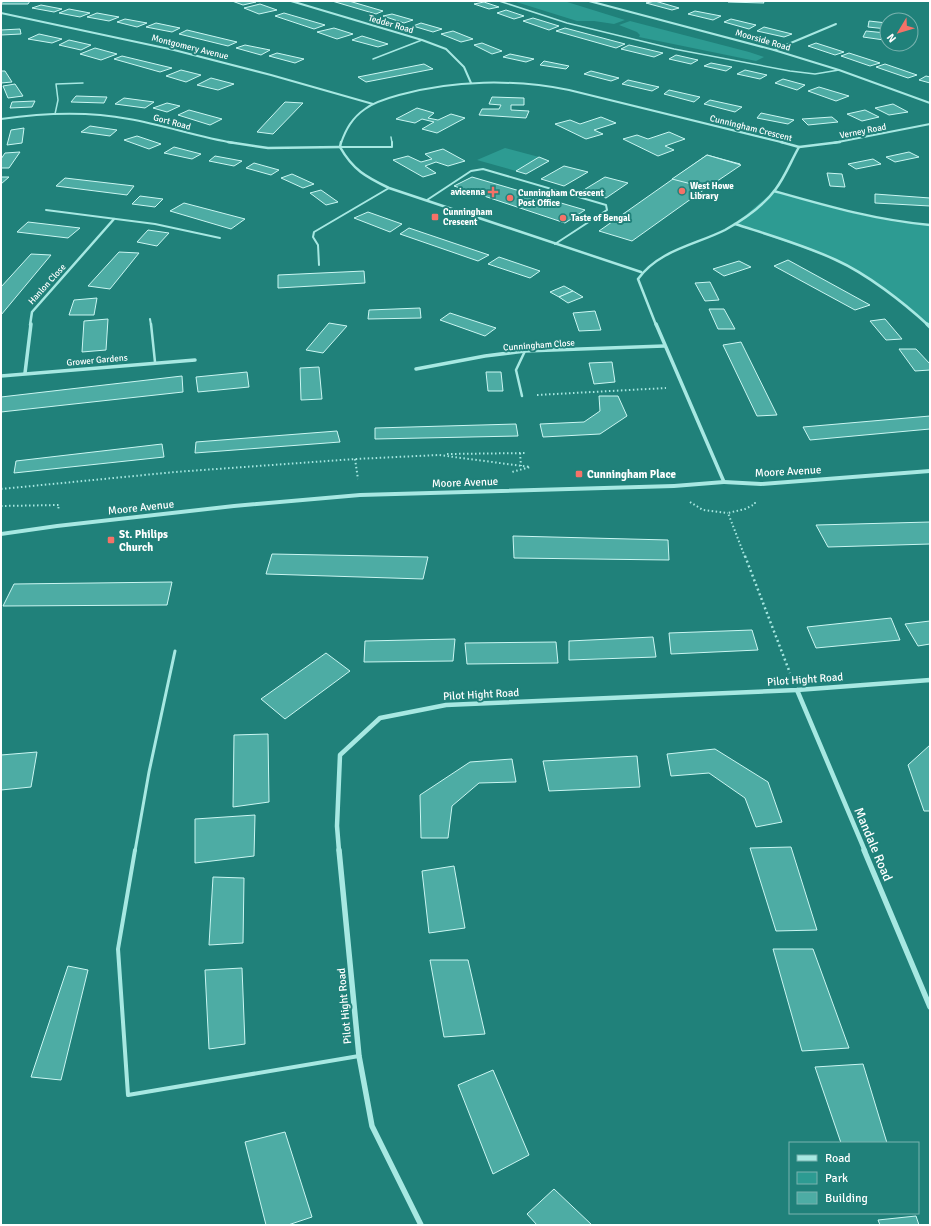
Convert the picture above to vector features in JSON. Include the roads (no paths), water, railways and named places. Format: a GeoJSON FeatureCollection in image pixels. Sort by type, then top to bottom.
{"type":"FeatureCollection","features":[{"type":"Feature","properties":{"kind":"street","name":"Tedder Road"},"geometry":{"type":"LineString","coordinates":[[291,1],[422,40],[446,49],[457,58],[464,67],[471,83]]}},
{"type":"Feature","properties":{"kind":"street","name":"Moorside Road"},"geometry":{"type":"LineString","coordinates":[[589,1],[774,50],[839,70],[930,103]]}},
{"type":"Feature","properties":{"kind":"street","name":"Montgomery Avenue"},"geometry":{"type":"LineString","coordinates":[[1,13],[174,50],[271,75],[373,104]]}},
{"type":"Feature","properties":{"kind":"street"},"geometry":{"type":"LineString","coordinates":[[774,50],[836,24]]}},
{"type":"Feature","properties":{"kind":"street","name":"Cunningham Crescent"},"geometry":{"type":"LineString","coordinates":[[340,147],[344,133],[353,119],[373,104],[397,95],[437,87],[471,83],[516,83],[555,87],[799,147],[774,191],[735,224],[661,257],[649,264],[641,272]]}},
{"type":"Feature","properties":{"kind":"street","name":"Gort Road"},"geometry":{"type":"LineString","coordinates":[[1,119],[55,114],[115,116],[257,147],[340,147]]}},
{"type":"Feature","properties":{"kind":"street","name":"Verney Road"},"geometry":{"type":"LineString","coordinates":[[799,147],[821,146],[868,138],[930,124]]}},
{"type":"Feature","properties":{"kind":"street"},"geometry":{"type":"LineString","coordinates":[[340,147],[347,161],[358,173],[389,188],[641,272],[638,279],[640,287],[664,346],[724,482]]}},
{"type":"Feature","properties":{"kind":"street"},"geometry":{"type":"LineString","coordinates":[[774,191],[866,216],[896,222],[930,225]]}},
{"type":"Feature","properties":{"kind":"street","name":"Hanlon Close"},"geometry":{"type":"LineString","coordinates":[[25,374],[32,312],[114,219]]}},
{"type":"Feature","properties":{"kind":"street"},"geometry":{"type":"LineString","coordinates":[[735,224],[780,238],[837,260],[880,286],[914,312],[930,327]]}},
{"type":"Feature","properties":{"kind":"street","name":"Cunningham Close"},"geometry":{"type":"LineString","coordinates":[[416,369],[485,356],[525,351],[664,346]]}},
{"type":"Feature","properties":{"kind":"street","name":"Grower Gardens"},"geometry":{"type":"LineString","coordinates":[[1,376],[155,362],[195,360]]}},
{"type":"Feature","properties":{"kind":"street","name":"Moore Avenue"},"geometry":{"type":"LineString","coordinates":[[1,534],[57,526],[227,507],[360,495],[674,486],[724,482],[761,484],[930,471]]}},
{"type":"Feature","properties":{"kind":"street","name":"Pilot Hight Road"},"geometry":{"type":"LineString","coordinates":[[421,1225],[372,1126],[359,1056],[337,826],[340,755],[380,718],[446,705],[797,690],[930,680]]}},
{"type":"Feature","properties":{"kind":"street","name":"Mandale Road"},"geometry":{"type":"LineString","coordinates":[[797,690],[927,990],[930,1007]]}},
{"type":"Feature","properties":{"kind":"lane"},"geometry":{"type":"LineString","coordinates":[[499,1],[567,24],[674,49],[790,71],[815,74],[839,70]]}},
{"type":"Feature","properties":{"kind":"lane"},"geometry":{"type":"LineString","coordinates":[[373,59],[422,40]]}},
{"type":"Feature","properties":{"kind":"lane"},"geometry":{"type":"LineString","coordinates":[[55,114],[58,100],[56,84],[83,83]]}},
{"type":"Feature","properties":{"kind":"lane"},"geometry":{"type":"LineString","coordinates":[[340,147],[392,147],[391,137]]}},
{"type":"Feature","properties":{"kind":"lane"},"geometry":{"type":"LineString","coordinates":[[427,200],[471,171],[483,169],[606,205],[607,210],[555,244]]}},
{"type":"Feature","properties":{"kind":"lane"},"geometry":{"type":"LineString","coordinates":[[319,265],[318,245],[312,237],[314,232],[389,188]]}},
{"type":"Feature","properties":{"kind":"lane"},"geometry":{"type":"LineString","coordinates":[[46,210],[165,225],[220,238]]}},
{"type":"Feature","properties":{"kind":"lane"},"geometry":{"type":"LineString","coordinates":[[150,319],[155,362]]}},
{"type":"Feature","properties":{"kind":"lane"},"geometry":{"type":"LineString","coordinates":[[522,396],[516,370],[525,351]]}},
{"type":"Feature","properties":{"kind":"lane"},"geometry":{"type":"LineString","coordinates":[[175,651],[149,772],[118,949],[128,1095],[359,1056]]}},
{"type":"Feature","properties":{"kind":"place","name":"West Howe Library"},"geometry":{"type":"Point","coordinates":[682,191]}},
{"type":"Feature","properties":{"kind":"place","name":"avicenna"},"geometry":{"type":"Point","coordinates":[493,192]}},
{"type":"Feature","properties":{"kind":"place","name":"Cunningham Crescent Post Office"},"geometry":{"type":"Point","coordinates":[510,198]}},
{"type":"Feature","properties":{"kind":"place","name":"Cunningham Crescent"},"geometry":{"type":"Point","coordinates":[435,217]}},
{"type":"Feature","properties":{"kind":"place","name":"Taste of Bengal"},"geometry":{"type":"Point","coordinates":[563,218]}},
{"type":"Feature","properties":{"kind":"place","name":"Cunningham Place"},"geometry":{"type":"Point","coordinates":[579,474]}},
{"type":"Feature","properties":{"kind":"place","name":"St. Philips Church"},"geometry":{"type":"Point","coordinates":[111,540]}}]}
